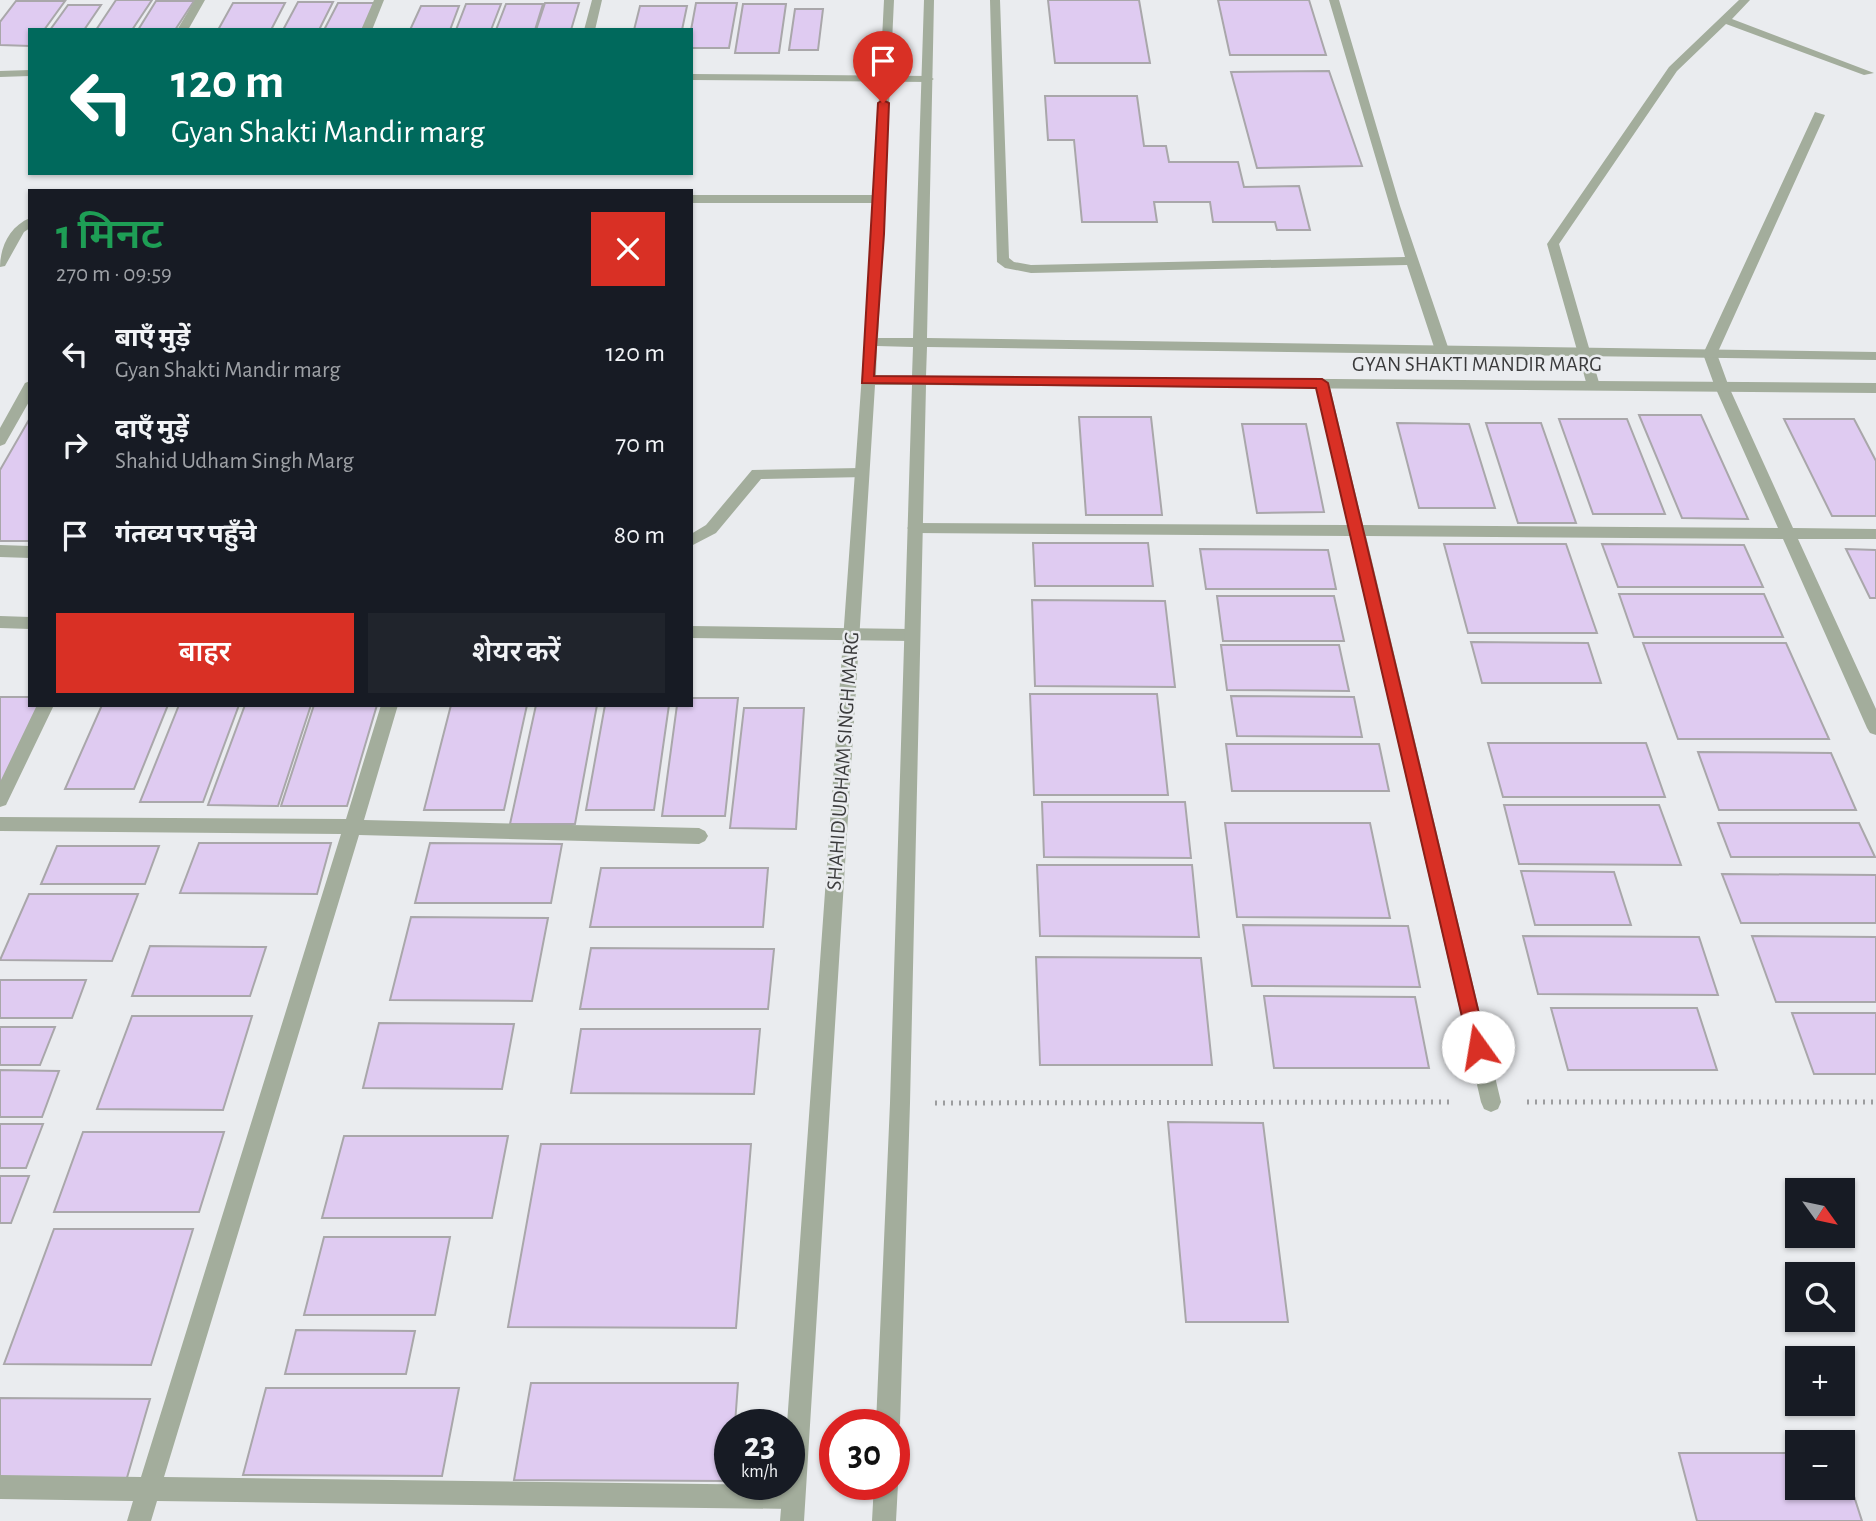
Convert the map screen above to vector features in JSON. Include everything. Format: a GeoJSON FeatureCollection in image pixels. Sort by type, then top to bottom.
{"type":"FeatureCollection","features":[{"type":"Feature","properties":{"kind":"street"},"geometry":{"type":"LineString","coordinates":[[183,28],[200,0]]}},
{"type":"Feature","properties":{"kind":"street"},"geometry":{"type":"LineString","coordinates":[[367,28],[379,0]]}},
{"type":"Feature","properties":{"kind":"street"},"geometry":{"type":"LineString","coordinates":[[590,28],[597,0]]}},
{"type":"Feature","properties":{"kind":"street","name":"SHAHID UDHAM SINGH MARG"},"geometry":{"type":"LineString","coordinates":[[799,1409],[879,199],[889,0]]}},
{"type":"Feature","properties":{"kind":"street"},"geometry":{"type":"LineString","coordinates":[[889,1409],[900,1103],[929,0]]}},
{"type":"Feature","properties":{"kind":"street"},"geometry":{"type":"LineString","coordinates":[[995,0],[1002,259],[1010,265],[1031,269],[1413,261]]}},
{"type":"Feature","properties":{"kind":"street"},"geometry":{"type":"LineString","coordinates":[[1334,0],[1442,350]]}},
{"type":"Feature","properties":{"kind":"street"},"geometry":{"type":"LineString","coordinates":[[1593,386],[1553,244],[1673,69],[1745,0]]}},
{"type":"Feature","properties":{"kind":"street"},"geometry":{"type":"LineString","coordinates":[[1725,20],[1868,73]]}},
{"type":"Feature","properties":{"kind":"street"},"geometry":{"type":"LineString","coordinates":[[0,74],[28,74]]}},
{"type":"Feature","properties":{"kind":"street"},"geometry":{"type":"LineString","coordinates":[[693,78],[928,79]]}},
{"type":"Feature","properties":{"kind":"street"},"geometry":{"type":"LineString","coordinates":[[1819,115],[1710,354],[1722,387],[1876,728]]}},
{"type":"Feature","properties":{"kind":"street"},"geometry":{"type":"LineString","coordinates":[[693,200],[879,199]]}},
{"type":"Feature","properties":{"kind":"street"},"geometry":{"type":"LineString","coordinates":[[0,263],[19,229],[28,223]]}},
{"type":"Feature","properties":{"kind":"street","name":"GYAN SHAKTI MANDIR MARG"},"geometry":{"type":"LineString","coordinates":[[869,342],[1876,356]]}},
{"type":"Feature","properties":{"kind":"street","name":"GYAN SHAKTI MANDIR MARG"},"geometry":{"type":"LineString","coordinates":[[867,380],[1876,388]]}},
{"type":"Feature","properties":{"kind":"street"},"geometry":{"type":"LineString","coordinates":[[1322,383],[1491,1102]]}},
{"type":"Feature","properties":{"kind":"street"},"geometry":{"type":"LineString","coordinates":[[0,441],[28,390]]}},
{"type":"Feature","properties":{"kind":"street"},"geometry":{"type":"LineString","coordinates":[[693,540],[710,529],[757,474],[861,473]]}},
{"type":"Feature","properties":{"kind":"street"},"geometry":{"type":"LineString","coordinates":[[915,528],[1876,534]]}},
{"type":"Feature","properties":{"kind":"street"},"geometry":{"type":"LineString","coordinates":[[0,551],[28,552]]}},
{"type":"Feature","properties":{"kind":"street"},"geometry":{"type":"LineString","coordinates":[[0,622],[28,623]]}},
{"type":"Feature","properties":{"kind":"street"},"geometry":{"type":"LineString","coordinates":[[693,632],[911,635]]}},
{"type":"Feature","properties":{"kind":"street"},"geometry":{"type":"LineString","coordinates":[[0,800],[45,707]]}},
{"type":"Feature","properties":{"kind":"street"},"geometry":{"type":"LineString","coordinates":[[139,1521],[389,707]]}},
{"type":"Feature","properties":{"kind":"street"},"geometry":{"type":"LineString","coordinates":[[0,824],[353,827],[699,836]]}},
{"type":"Feature","properties":{"kind":"street"},"geometry":{"type":"LineString","coordinates":[[0,1487],[714,1496]]}},
{"type":"Feature","properties":{"kind":"street","name":"SHAHID UDHAM SINGH MARG"},"geometry":{"type":"LineString","coordinates":[[792,1521],[793,1500]]}},
{"type":"Feature","properties":{"kind":"street"},"geometry":{"type":"LineString","coordinates":[[884,1521],[885,1500]]}},
{"type":"Feature","properties":{"kind":"path"},"geometry":{"type":"LineString","coordinates":[[900,1103],[1876,1102]]}},
{"type":"Feature","properties":{"kind":"building"},"geometry":{"type":"Polygon","coordinates":[[[116,0],[152,0],[133,28],[97,28],[116,0]]]}},
{"type":"Feature","properties":{"kind":"building"},"geometry":{"type":"Polygon","coordinates":[[[1048,0],[1139,0],[1150,63],[1055,63],[1048,0]]]}},
{"type":"Feature","properties":{"kind":"building"},"geometry":{"type":"Polygon","coordinates":[[[1218,0],[1309,0],[1326,55],[1230,55],[1218,0]]]}},
{"type":"Feature","properties":{"kind":"building"},"geometry":{"type":"Polygon","coordinates":[[[16,1],[65,1],[45,28],[28,28],[28,46],[0,45],[0,22],[16,1]]]}},
{"type":"Feature","properties":{"kind":"building"},"geometry":{"type":"Polygon","coordinates":[[[156,1],[194,1],[176,28],[139,28],[156,1]]]}},
{"type":"Feature","properties":{"kind":"building"},"geometry":{"type":"Polygon","coordinates":[[[298,2],[333,2],[320,28],[284,28],[298,2]]]}},
{"type":"Feature","properties":{"kind":"building"},"geometry":{"type":"Polygon","coordinates":[[[233,3],[285,3],[272,28],[219,28],[233,3]]]}},
{"type":"Feature","properties":{"kind":"building"},"geometry":{"type":"Polygon","coordinates":[[[338,3],[375,3],[364,28],[325,28],[338,3]]]}},
{"type":"Feature","properties":{"kind":"building"},"geometry":{"type":"Polygon","coordinates":[[[545,3],[579,3],[572,28],[537,28],[545,3]]]}},
{"type":"Feature","properties":{"kind":"building"},"geometry":{"type":"Polygon","coordinates":[[[696,3],[737,3],[729,48],[693,48],[691,28],[696,3]]]}},
{"type":"Feature","properties":{"kind":"building"},"geometry":{"type":"Polygon","coordinates":[[[466,4],[501,4],[492,28],[457,28],[466,4]]]}},
{"type":"Feature","properties":{"kind":"building"},"geometry":{"type":"Polygon","coordinates":[[[506,4],[543,4],[536,28],[497,28],[506,4]]]}},
{"type":"Feature","properties":{"kind":"building"},"geometry":{"type":"Polygon","coordinates":[[[743,4],[786,4],[779,53],[735,53],[743,4]]]}},
{"type":"Feature","properties":{"kind":"building"},"geometry":{"type":"Polygon","coordinates":[[[68,5],[101,5],[85,28],[51,28],[68,5]]]}},
{"type":"Feature","properties":{"kind":"building"},"geometry":{"type":"Polygon","coordinates":[[[421,6],[459,6],[451,28],[411,28],[421,6]]]}},
{"type":"Feature","properties":{"kind":"building"},"geometry":{"type":"Polygon","coordinates":[[[640,6],[687,6],[682,28],[634,28],[640,6]]]}},
{"type":"Feature","properties":{"kind":"building"},"geometry":{"type":"Polygon","coordinates":[[[795,9],[823,9],[818,50],[789,50],[795,9]]]}},
{"type":"Feature","properties":{"kind":"building"},"geometry":{"type":"Polygon","coordinates":[[[1329,71],[1362,166],[1257,168],[1231,72],[1329,71]]]}},
{"type":"Feature","properties":{"kind":"building"},"geometry":{"type":"Polygon","coordinates":[[[1045,96],[1137,96],[1144,146],[1166,146],[1169,162],[1238,162],[1244,187],[1299,186],[1310,230],[1277,230],[1275,222],[1213,222],[1210,202],[1154,202],[1157,222],[1082,222],[1074,140],[1048,140],[1045,96]]]}},
{"type":"Feature","properties":{"kind":"building"},"geometry":{"type":"Polygon","coordinates":[[[1639,415],[1701,415],[1748,519],[1682,518],[1639,415]]]}},
{"type":"Feature","properties":{"kind":"building"},"geometry":{"type":"Polygon","coordinates":[[[1079,417],[1151,417],[1162,515],[1086,515],[1079,417]]]}},
{"type":"Feature","properties":{"kind":"building"},"geometry":{"type":"Polygon","coordinates":[[[1559,419],[1627,419],[1665,514],[1593,514],[1559,419]]]}},
{"type":"Feature","properties":{"kind":"building"},"geometry":{"type":"Polygon","coordinates":[[[1784,419],[1854,419],[1876,461],[1876,516],[1832,516],[1784,419]]]}},
{"type":"Feature","properties":{"kind":"building"},"geometry":{"type":"Polygon","coordinates":[[[28,421],[28,541],[0,541],[0,470],[28,421]]]}},
{"type":"Feature","properties":{"kind":"building"},"geometry":{"type":"Polygon","coordinates":[[[1397,423],[1469,424],[1495,508],[1419,508],[1397,423]]]}},
{"type":"Feature","properties":{"kind":"building"},"geometry":{"type":"Polygon","coordinates":[[[1486,423],[1541,423],[1576,523],[1518,523],[1486,423]]]}},
{"type":"Feature","properties":{"kind":"building"},"geometry":{"type":"Polygon","coordinates":[[[1242,424],[1306,424],[1324,512],[1257,513],[1242,424]]]}},
{"type":"Feature","properties":{"kind":"building"},"geometry":{"type":"Polygon","coordinates":[[[1033,543],[1148,543],[1153,586],[1035,586],[1033,543]]]}},
{"type":"Feature","properties":{"kind":"building"},"geometry":{"type":"Polygon","coordinates":[[[1444,544],[1566,544],[1597,633],[1468,633],[1444,544]]]}},
{"type":"Feature","properties":{"kind":"building"},"geometry":{"type":"Polygon","coordinates":[[[1602,544],[1744,545],[1763,587],[1618,587],[1602,544]]]}},
{"type":"Feature","properties":{"kind":"building"},"geometry":{"type":"Polygon","coordinates":[[[1200,549],[1328,550],[1336,589],[1206,589],[1200,549]]]}},
{"type":"Feature","properties":{"kind":"building"},"geometry":{"type":"Polygon","coordinates":[[[1846,549],[1876,550],[1876,598],[1870,598],[1846,549]]]}},
{"type":"Feature","properties":{"kind":"building"},"geometry":{"type":"Polygon","coordinates":[[[1619,594],[1764,594],[1783,637],[1634,637],[1619,594]]]}},
{"type":"Feature","properties":{"kind":"building"},"geometry":{"type":"Polygon","coordinates":[[[1217,596],[1334,596],[1344,641],[1223,641],[1217,596]]]}},
{"type":"Feature","properties":{"kind":"building"},"geometry":{"type":"Polygon","coordinates":[[[1032,600],[1165,601],[1175,687],[1035,686],[1032,600]]]}},
{"type":"Feature","properties":{"kind":"building"},"geometry":{"type":"Polygon","coordinates":[[[1471,642],[1588,643],[1601,683],[1482,683],[1471,642]]]}},
{"type":"Feature","properties":{"kind":"building"},"geometry":{"type":"Polygon","coordinates":[[[1643,643],[1786,643],[1829,739],[1678,739],[1643,643]]]}},
{"type":"Feature","properties":{"kind":"building"},"geometry":{"type":"Polygon","coordinates":[[[1221,645],[1339,645],[1349,691],[1227,690],[1221,645]]]}},
{"type":"Feature","properties":{"kind":"building"},"geometry":{"type":"Polygon","coordinates":[[[1030,694],[1157,694],[1168,795],[1034,795],[1030,694]]]}},
{"type":"Feature","properties":{"kind":"building"},"geometry":{"type":"Polygon","coordinates":[[[1231,696],[1354,697],[1362,737],[1237,736],[1231,696]]]}},
{"type":"Feature","properties":{"kind":"building"},"geometry":{"type":"Polygon","coordinates":[[[0,697],[28,697],[28,707],[38,707],[0,788],[0,697]]]}},
{"type":"Feature","properties":{"kind":"building"},"geometry":{"type":"Polygon","coordinates":[[[693,698],[738,698],[725,816],[662,816],[677,707],[693,707],[693,698]]]}},
{"type":"Feature","properties":{"kind":"building"},"geometry":{"type":"Polygon","coordinates":[[[101,707],[167,707],[134,789],[65,789],[101,707]]]}},
{"type":"Feature","properties":{"kind":"building"},"geometry":{"type":"Polygon","coordinates":[[[178,707],[238,707],[203,802],[140,802],[178,707]]]}},
{"type":"Feature","properties":{"kind":"building"},"geometry":{"type":"Polygon","coordinates":[[[244,707],[310,707],[278,806],[208,805],[244,707]]]}},
{"type":"Feature","properties":{"kind":"building"},"geometry":{"type":"Polygon","coordinates":[[[313,707],[376,707],[347,806],[281,806],[313,707]]]}},
{"type":"Feature","properties":{"kind":"building"},"geometry":{"type":"Polygon","coordinates":[[[450,707],[527,707],[504,810],[424,810],[450,707]]]}},
{"type":"Feature","properties":{"kind":"building"},"geometry":{"type":"Polygon","coordinates":[[[536,707],[597,707],[575,824],[510,824],[536,707]]]}},
{"type":"Feature","properties":{"kind":"building"},"geometry":{"type":"Polygon","coordinates":[[[605,707],[669,707],[654,810],[586,810],[605,707]]]}},
{"type":"Feature","properties":{"kind":"building"},"geometry":{"type":"Polygon","coordinates":[[[744,708],[804,708],[796,829],[730,828],[744,708]]]}},
{"type":"Feature","properties":{"kind":"building"},"geometry":{"type":"Polygon","coordinates":[[[1488,743],[1646,743],[1665,797],[1503,797],[1488,743]]]}},
{"type":"Feature","properties":{"kind":"building"},"geometry":{"type":"Polygon","coordinates":[[[1226,744],[1379,744],[1389,791],[1232,791],[1226,744]]]}},
{"type":"Feature","properties":{"kind":"building"},"geometry":{"type":"Polygon","coordinates":[[[1698,752],[1831,753],[1856,810],[1719,810],[1698,752]]]}},
{"type":"Feature","properties":{"kind":"building"},"geometry":{"type":"Polygon","coordinates":[[[1042,802],[1185,802],[1191,858],[1044,857],[1042,802]]]}},
{"type":"Feature","properties":{"kind":"building"},"geometry":{"type":"Polygon","coordinates":[[[1504,805],[1659,805],[1681,865],[1519,864],[1504,805]]]}},
{"type":"Feature","properties":{"kind":"building"},"geometry":{"type":"Polygon","coordinates":[[[1225,823],[1370,823],[1390,918],[1237,917],[1225,823]]]}},
{"type":"Feature","properties":{"kind":"building"},"geometry":{"type":"Polygon","coordinates":[[[1718,823],[1859,823],[1875,857],[1731,857],[1718,823]]]}},
{"type":"Feature","properties":{"kind":"building"},"geometry":{"type":"Polygon","coordinates":[[[199,843],[331,843],[317,894],[180,893],[199,843]]]}},
{"type":"Feature","properties":{"kind":"building"},"geometry":{"type":"Polygon","coordinates":[[[430,843],[562,844],[551,903],[415,903],[430,843]]]}},
{"type":"Feature","properties":{"kind":"building"},"geometry":{"type":"Polygon","coordinates":[[[57,846],[159,846],[145,884],[41,884],[57,846]]]}},
{"type":"Feature","properties":{"kind":"building"},"geometry":{"type":"Polygon","coordinates":[[[1037,865],[1192,865],[1199,937],[1040,936],[1037,865]]]}},
{"type":"Feature","properties":{"kind":"building"},"geometry":{"type":"Polygon","coordinates":[[[601,868],[768,868],[763,927],[590,927],[601,868]]]}},
{"type":"Feature","properties":{"kind":"building"},"geometry":{"type":"Polygon","coordinates":[[[1521,871],[1614,872],[1631,925],[1535,925],[1521,871]]]}},
{"type":"Feature","properties":{"kind":"building"},"geometry":{"type":"Polygon","coordinates":[[[1722,874],[1876,875],[1876,923],[1741,923],[1722,874]]]}},
{"type":"Feature","properties":{"kind":"building"},"geometry":{"type":"Polygon","coordinates":[[[29,894],[138,894],[112,961],[0,960],[29,894]]]}},
{"type":"Feature","properties":{"kind":"building"},"geometry":{"type":"Polygon","coordinates":[[[411,917],[548,918],[532,1001],[390,1000],[411,917]]]}},
{"type":"Feature","properties":{"kind":"building"},"geometry":{"type":"Polygon","coordinates":[[[1243,925],[1408,926],[1420,987],[1252,986],[1243,925]]]}},
{"type":"Feature","properties":{"kind":"building"},"geometry":{"type":"Polygon","coordinates":[[[1523,936],[1699,937],[1718,995],[1538,994],[1523,936]]]}},
{"type":"Feature","properties":{"kind":"building"},"geometry":{"type":"Polygon","coordinates":[[[1752,936],[1876,937],[1876,1002],[1776,1002],[1752,936]]]}},
{"type":"Feature","properties":{"kind":"building"},"geometry":{"type":"Polygon","coordinates":[[[150,946],[266,947],[250,996],[132,996],[150,946]]]}},
{"type":"Feature","properties":{"kind":"building"},"geometry":{"type":"Polygon","coordinates":[[[591,948],[774,949],[768,1009],[580,1009],[591,948]]]}},
{"type":"Feature","properties":{"kind":"building"},"geometry":{"type":"Polygon","coordinates":[[[1036,957],[1201,958],[1212,1065],[1040,1065],[1036,957]]]}},
{"type":"Feature","properties":{"kind":"building"},"geometry":{"type":"Polygon","coordinates":[[[0,980],[86,980],[72,1018],[0,1018],[0,980]]]}},
{"type":"Feature","properties":{"kind":"building"},"geometry":{"type":"Polygon","coordinates":[[[1264,996],[1415,997],[1429,1068],[1274,1068],[1264,996]]]}},
{"type":"Feature","properties":{"kind":"building"},"geometry":{"type":"Polygon","coordinates":[[[1551,1008],[1697,1008],[1717,1070],[1568,1070],[1551,1008]]]}},
{"type":"Feature","properties":{"kind":"building"},"geometry":{"type":"Polygon","coordinates":[[[1792,1013],[1876,1013],[1876,1074],[1814,1074],[1792,1013]]]}},
{"type":"Feature","properties":{"kind":"building"},"geometry":{"type":"Polygon","coordinates":[[[132,1016],[252,1016],[223,1110],[97,1109],[132,1016]]]}},
{"type":"Feature","properties":{"kind":"building"},"geometry":{"type":"Polygon","coordinates":[[[379,1023],[514,1024],[502,1089],[363,1088],[379,1023]]]}},
{"type":"Feature","properties":{"kind":"building"},"geometry":{"type":"Polygon","coordinates":[[[0,1027],[55,1027],[40,1065],[0,1065],[0,1027]]]}},
{"type":"Feature","properties":{"kind":"building"},"geometry":{"type":"Polygon","coordinates":[[[581,1029],[760,1029],[754,1094],[571,1093],[581,1029]]]}},
{"type":"Feature","properties":{"kind":"building"},"geometry":{"type":"Polygon","coordinates":[[[0,1070],[59,1071],[42,1117],[0,1117],[0,1070]]]}},
{"type":"Feature","properties":{"kind":"building"},"geometry":{"type":"Polygon","coordinates":[[[1168,1122],[1263,1123],[1288,1322],[1186,1322],[1168,1122]]]}},
{"type":"Feature","properties":{"kind":"building"},"geometry":{"type":"Polygon","coordinates":[[[0,1124],[43,1124],[26,1168],[0,1168],[0,1124]]]}},
{"type":"Feature","properties":{"kind":"building"},"geometry":{"type":"Polygon","coordinates":[[[83,1132],[224,1132],[199,1212],[54,1212],[83,1132]]]}},
{"type":"Feature","properties":{"kind":"building"},"geometry":{"type":"Polygon","coordinates":[[[344,1136],[508,1136],[492,1218],[322,1218],[344,1136]]]}},
{"type":"Feature","properties":{"kind":"building"},"geometry":{"type":"Polygon","coordinates":[[[541,1144],[751,1144],[736,1328],[508,1327],[541,1144]]]}},
{"type":"Feature","properties":{"kind":"building"},"geometry":{"type":"Polygon","coordinates":[[[0,1176],[29,1176],[11,1223],[0,1223],[0,1176]]]}},
{"type":"Feature","properties":{"kind":"building"},"geometry":{"type":"Polygon","coordinates":[[[54,1229],[193,1229],[151,1365],[4,1364],[54,1229]]]}},
{"type":"Feature","properties":{"kind":"building"},"geometry":{"type":"Polygon","coordinates":[[[324,1237],[450,1237],[435,1315],[304,1315],[324,1237]]]}},
{"type":"Feature","properties":{"kind":"building"},"geometry":{"type":"Polygon","coordinates":[[[296,1330],[415,1331],[406,1374],[285,1374],[296,1330]]]}},
{"type":"Feature","properties":{"kind":"building"},"geometry":{"type":"Polygon","coordinates":[[[531,1383],[738,1383],[736,1409],[714,1409],[714,1481],[514,1480],[531,1383]]]}},
{"type":"Feature","properties":{"kind":"building"},"geometry":{"type":"Polygon","coordinates":[[[266,1388],[459,1388],[442,1476],[243,1475],[266,1388]]]}},
{"type":"Feature","properties":{"kind":"building"},"geometry":{"type":"Polygon","coordinates":[[[0,1398],[150,1399],[126,1481],[0,1481],[0,1398]]]}},
{"type":"Feature","properties":{"kind":"building"},"geometry":{"type":"Polygon","coordinates":[[[1679,1453],[1785,1453],[1785,1500],[1855,1499],[1862,1521],[1697,1521],[1679,1453]]]}},
{"type":"Feature","properties":{"kind":"route"},"geometry":{"type":"LineString","coordinates":[[883,103],[878,234],[867,380],[1322,383],[1478,1047]]}}]}
